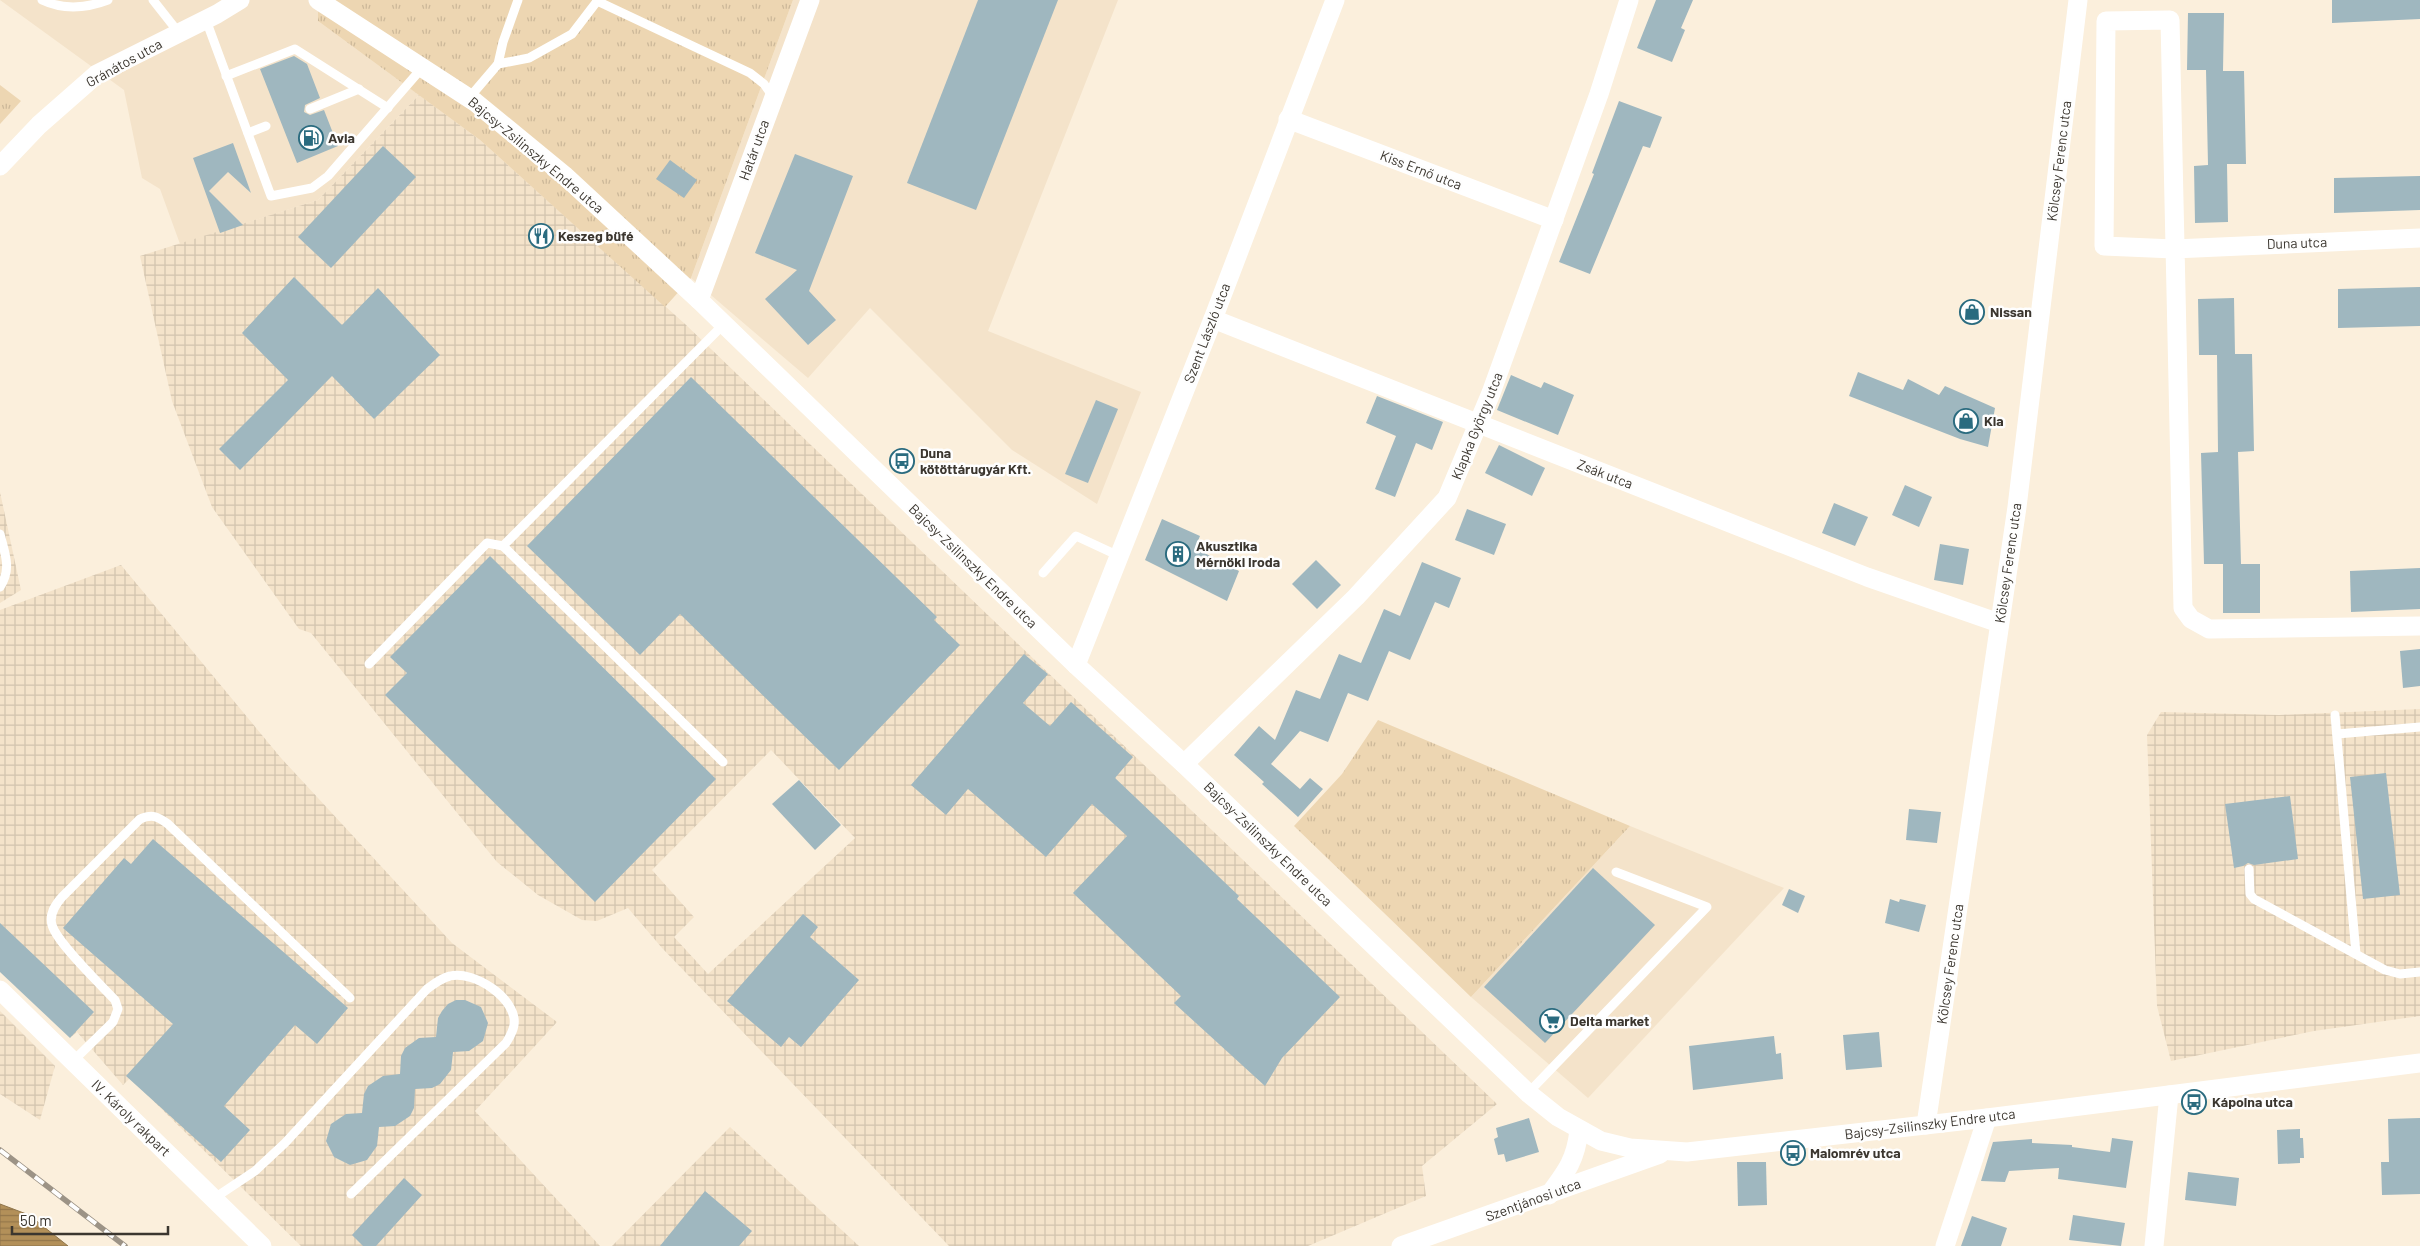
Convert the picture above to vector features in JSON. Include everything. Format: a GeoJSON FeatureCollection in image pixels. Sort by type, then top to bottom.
{"type":"FeatureCollection","features":[{"type":"Feature","properties":{"kind":"street","name":"Gránátos utca"},"geometry":{"type":"LineString","coordinates":[[0,166],[39,124],[97,74],[240,0]]}},
{"type":"Feature","properties":{"kind":"street","name":"Bajcsy-Zsilinszky Endre utca"},"geometry":{"type":"LineString","coordinates":[[318,0],[469,98],[564,175],[699,300],[1076,665],[1184,764],[1528,1093],[1558,1117],[1579,1130],[1601,1141],[1630,1148],[1664,1152],[1687,1152],[1987,1118],[2420,1063]]}},
{"type":"Feature","properties":{"kind":"street","name":"Határ utca"},"geometry":{"type":"LineString","coordinates":[[699,300],[810,0]]}},
{"type":"Feature","properties":{"kind":"street","name":"Szent László utca"},"geometry":{"type":"LineString","coordinates":[[1076,665],[1213,319],[1335,0]]}},
{"type":"Feature","properties":{"kind":"street","name":"Klapka György utca"},"geometry":{"type":"LineString","coordinates":[[1184,764],[1356,597],[1447,498],[1479,425],[1554,220],[1600,94],[1629,0]]}},
{"type":"Feature","properties":{"kind":"street","name":"Kölcsey Ferenc utca"},"geometry":{"type":"LineString","coordinates":[[1926,1125],[2017,507],[2078,0]]}},
{"type":"Feature","properties":{"kind":"street"},"geometry":{"type":"LineString","coordinates":[[2174,249],[2104,246],[2106,21],[2170,20],[2183,608],[2191,619],[2209,629],[2420,626]]}},
{"type":"Feature","properties":{"kind":"street","name":"Kiss Ernő utca"},"geometry":{"type":"LineString","coordinates":[[1288,119],[1554,220]]}},
{"type":"Feature","properties":{"kind":"street","name":"Duna utca"},"geometry":{"type":"LineString","coordinates":[[2174,249],[2420,238]]}},
{"type":"Feature","properties":{"kind":"street","name":"Zsák utca"},"geometry":{"type":"LineString","coordinates":[[1213,319],[1867,577],[2000,623]]}},
{"type":"Feature","properties":{"kind":"street","name":"IV. Károly rakpart"},"geometry":{"type":"LineString","coordinates":[[0,990],[262,1246]]}},
{"type":"Feature","properties":{"kind":"street"},"geometry":{"type":"LineString","coordinates":[[2154,1246],[2169,1095]]}},
{"type":"Feature","properties":{"kind":"street"},"geometry":{"type":"LineString","coordinates":[[1945,1246],[1987,1118]]}},
{"type":"Feature","properties":{"kind":"street"},"geometry":{"type":"LineString","coordinates":[[1549,1195],[1569,1168],[1576,1152],[1579,1130]]}},
{"type":"Feature","properties":{"kind":"street","name":"Szentjánosi utca"},"geometry":{"type":"LineString","coordinates":[[1401,1246],[1549,1195],[1664,1152]]}},
{"type":"Feature","properties":{"kind":"lane"},"geometry":{"type":"LineString","coordinates":[[42,0],[49,3],[87,8],[108,0]]}},
{"type":"Feature","properties":{"kind":"lane"},"geometry":{"type":"LineString","coordinates":[[153,0],[179,33]]}},
{"type":"Feature","properties":{"kind":"lane"},"geometry":{"type":"LineString","coordinates":[[469,98],[498,64],[503,42],[518,0]]}},
{"type":"Feature","properties":{"kind":"lane"},"geometry":{"type":"LineString","coordinates":[[498,64],[529,58],[572,34],[597,1],[750,73],[764,84],[774,98]]}},
{"type":"Feature","properties":{"kind":"lane"},"geometry":{"type":"LineString","coordinates":[[216,11],[226,76],[271,196],[312,188],[328,176],[422,68]]}},
{"type":"Feature","properties":{"kind":"lane"},"geometry":{"type":"LineString","coordinates":[[226,76],[295,49],[388,108]]}},
{"type":"Feature","properties":{"kind":"lane"},"geometry":{"type":"LineString","coordinates":[[310,109],[358,89]]}},
{"type":"Feature","properties":{"kind":"lane"},"geometry":{"type":"LineString","coordinates":[[248,133],[266,126]]}},
{"type":"Feature","properties":{"kind":"lane"},"geometry":{"type":"LineString","coordinates":[[504,546],[723,325]]}},
{"type":"Feature","properties":{"kind":"lane"},"geometry":{"type":"LineString","coordinates":[[0,534],[9,567],[6,578],[0,587]]}},
{"type":"Feature","properties":{"kind":"lane"},"geometry":{"type":"LineString","coordinates":[[1043,573],[1076,536],[1119,556]]}},
{"type":"Feature","properties":{"kind":"lane"},"geometry":{"type":"LineString","coordinates":[[369,664],[487,543],[504,546],[724,762]]}},
{"type":"Feature","properties":{"kind":"lane"},"geometry":{"type":"LineString","coordinates":[[2335,715],[2356,954]]}},
{"type":"Feature","properties":{"kind":"lane"},"geometry":{"type":"LineString","coordinates":[[2337,734],[2420,727]]}},
{"type":"Feature","properties":{"kind":"lane"},"geometry":{"type":"LineString","coordinates":[[72,1061],[113,1022],[118,1009],[116,1000],[59,938],[52,926],[51,915],[62,897],[140,819],[150,815],[158,817],[168,824],[350,998]]}},
{"type":"Feature","properties":{"kind":"lane"},"geometry":{"type":"LineString","coordinates":[[2248,869],[2250,894],[2254,899],[2385,970],[2400,974],[2420,972]]}},
{"type":"Feature","properties":{"kind":"lane"},"geometry":{"type":"LineString","coordinates":[[1528,1093],[1707,907],[1616,872]]}},
{"type":"Feature","properties":{"kind":"lane"},"geometry":{"type":"LineString","coordinates":[[213,1199],[255,1171],[285,1143],[427,989],[441,979],[452,975],[477,978],[507,1001],[514,1017],[514,1026],[506,1043],[351,1194]]}},
{"type":"Feature","properties":{"kind":"shaded area"},"geometry":{"type":"Polygon","coordinates":[[[0,0],[318,0],[318,21],[419,95],[318,200],[180,244],[160,189],[142,178],[124,90],[0,0]]]}},
{"type":"Feature","properties":{"kind":"shaded area"},"geometry":{"type":"Polygon","coordinates":[[[793,0],[1118,0],[988,331],[1141,392],[1097,504],[1012,450],[870,308],[808,378],[691,278],[793,0]]]}},
{"type":"Feature","properties":{"kind":"shaded area"},"geometry":{"type":"Polygon","coordinates":[[[419,95],[480,140],[685,324],[1497,1104],[1422,1166],[1426,1196],[1308,1246],[949,1246],[662,948],[628,908],[597,921],[582,920],[538,895],[497,862],[311,633],[299,629],[212,507],[172,401],[140,256],[318,200],[419,95]],[[771,750],[652,870],[694,917],[674,937],[708,974],[855,838],[771,750]]]}},
{"type":"Feature","properties":{"kind":"shaded area"},"geometry":{"type":"Polygon","coordinates":[[[0,492],[21,590],[0,603],[0,492]]]}},
{"type":"Feature","properties":{"kind":"shaded area"},"geometry":{"type":"Polygon","coordinates":[[[121,565],[281,758],[452,943],[557,1022],[475,1111],[600,1246],[301,1246],[130,1078],[123,1085],[77,1032],[71,1037],[0,968],[0,610],[121,565]]]}},
{"type":"Feature","properties":{"kind":"shaded area"},"geometry":{"type":"Polygon","coordinates":[[[2420,709],[2420,1016],[2314,1031],[2171,1061],[2157,1006],[2147,735],[2161,712],[2279,715],[2420,709]]]}},
{"type":"Feature","properties":{"kind":"shaded area"},"geometry":{"type":"Polygon","coordinates":[[[1630,826],[1784,888],[1588,1098],[1471,997],[1630,826]]]}},
{"type":"Feature","properties":{"kind":"shaded area"},"geometry":{"type":"Polygon","coordinates":[[[0,1011],[55,1066],[40,1120],[0,1094],[0,1011]]]}},
{"type":"Feature","properties":{"kind":"shaded area"},"geometry":{"type":"Polygon","coordinates":[[[730,1127],[859,1246],[612,1246],[730,1127]]]}},
{"type":"Feature","properties":{"kind":"shaded area"},"geometry":{"type":"Polygon","coordinates":[[[0,1204],[29,1215],[68,1246],[0,1246],[0,1204]]]}},
{"type":"Feature","properties":{"kind":"green space"},"geometry":{"type":"Polygon","coordinates":[[[318,0],[793,0],[691,278],[665,307],[480,140],[318,21],[318,0]]]}},
{"type":"Feature","properties":{"kind":"green space"},"geometry":{"type":"Polygon","coordinates":[[[0,85],[21,101],[0,124],[0,85]]]}},
{"type":"Feature","properties":{"kind":"green space"},"geometry":{"type":"Polygon","coordinates":[[[1378,720],[1630,826],[1471,997],[1294,826],[1342,774],[1378,720]]]}},
{"type":"Feature","properties":{"kind":"building"},"geometry":{"type":"Polygon","coordinates":[[[978,0],[1058,0],[976,210],[907,183],[978,0]]]}},
{"type":"Feature","properties":{"kind":"building"},"geometry":{"type":"Polygon","coordinates":[[[1656,0],[1693,0],[1681,28],[1685,30],[1672,62],[1637,48],[1656,0]]]}},
{"type":"Feature","properties":{"kind":"building"},"geometry":{"type":"Polygon","coordinates":[[[2332,0],[2420,0],[2420,19],[2332,23],[2332,0]]]}},
{"type":"Feature","properties":{"kind":"building"},"geometry":{"type":"Polygon","coordinates":[[[2188,13],[2224,13],[2223,71],[2244,71],[2246,164],[2227,164],[2228,222],[2195,223],[2194,166],[2208,165],[2206,70],[2187,70],[2188,13]]]}},
{"type":"Feature","properties":{"kind":"building"},"geometry":{"type":"Polygon","coordinates":[[[294,56],[307,64],[320,98],[305,105],[304,112],[310,115],[324,110],[338,146],[297,163],[260,69],[294,56]]]}},
{"type":"Feature","properties":{"kind":"building"},"geometry":{"type":"Polygon","coordinates":[[[1619,101],[1662,117],[1650,148],[1643,146],[1590,274],[1559,262],[1594,174],[1592,173],[1619,101]]]}},
{"type":"Feature","properties":{"kind":"building"},"geometry":{"type":"Polygon","coordinates":[[[233,143],[251,193],[228,172],[209,191],[243,225],[220,233],[193,158],[233,143]]]}},
{"type":"Feature","properties":{"kind":"building"},"geometry":{"type":"Polygon","coordinates":[[[383,146],[416,177],[331,268],[298,237],[383,146]]]}},
{"type":"Feature","properties":{"kind":"building"},"geometry":{"type":"Polygon","coordinates":[[[795,154],[853,176],[809,291],[836,320],[808,345],[765,299],[797,270],[755,253],[795,154]]]}},
{"type":"Feature","properties":{"kind":"building"},"geometry":{"type":"Polygon","coordinates":[[[670,160],[697,180],[684,198],[656,179],[670,160]]]}},
{"type":"Feature","properties":{"kind":"building"},"geometry":{"type":"Polygon","coordinates":[[[2420,176],[2420,210],[2334,213],[2334,178],[2420,176]]]}},
{"type":"Feature","properties":{"kind":"building"},"geometry":{"type":"Polygon","coordinates":[[[294,277],[342,325],[378,288],[440,355],[374,419],[332,376],[240,470],[219,449],[288,380],[242,333],[294,277]]]}},
{"type":"Feature","properties":{"kind":"building"},"geometry":{"type":"Polygon","coordinates":[[[2420,287],[2420,326],[2338,328],[2338,289],[2420,287]]]}},
{"type":"Feature","properties":{"kind":"building"},"geometry":{"type":"Polygon","coordinates":[[[2234,298],[2235,354],[2252,354],[2254,451],[2238,452],[2241,564],[2260,564],[2260,613],[2223,613],[2223,564],[2204,564],[2201,453],[2218,452],[2217,355],[2199,355],[2198,299],[2234,298]]]}},
{"type":"Feature","properties":{"kind":"building"},"geometry":{"type":"Polygon","coordinates":[[[1858,372],[1903,390],[1908,379],[1939,395],[1945,386],[1995,408],[1988,447],[1960,439],[1849,396],[1858,372]]]}},
{"type":"Feature","properties":{"kind":"building"},"geometry":{"type":"Polygon","coordinates":[[[1511,375],[1541,388],[1544,382],[1574,395],[1558,435],[1497,410],[1511,375]]]}},
{"type":"Feature","properties":{"kind":"building"},"geometry":{"type":"Polygon","coordinates":[[[691,377],[937,617],[934,620],[960,645],[839,770],[680,614],[640,655],[527,546],[691,377]]]}},
{"type":"Feature","properties":{"kind":"building"},"geometry":{"type":"Polygon","coordinates":[[[1377,396],[1443,422],[1432,450],[1416,443],[1395,497],[1375,489],[1396,436],[1366,423],[1377,396]]]}},
{"type":"Feature","properties":{"kind":"building"},"geometry":{"type":"Polygon","coordinates":[[[1096,400],[1118,409],[1088,483],[1065,474],[1096,400]]]}},
{"type":"Feature","properties":{"kind":"building"},"geometry":{"type":"Polygon","coordinates":[[[1499,445],[1545,468],[1532,496],[1485,473],[1499,445]]]}},
{"type":"Feature","properties":{"kind":"building"},"geometry":{"type":"Polygon","coordinates":[[[1905,485],[1932,497],[1919,527],[1892,515],[1905,485]]]}},
{"type":"Feature","properties":{"kind":"building"},"geometry":{"type":"Polygon","coordinates":[[[1834,503],[1868,517],[1855,546],[1822,533],[1834,503]]]}},
{"type":"Feature","properties":{"kind":"building"},"geometry":{"type":"Polygon","coordinates":[[[1467,509],[1506,524],[1494,555],[1455,540],[1467,509]]]}},
{"type":"Feature","properties":{"kind":"building","name":"Akusztika Mérnöki Iroda"},"geometry":{"type":"Polygon","coordinates":[[[1162,519],[1200,536],[1195,548],[1239,571],[1227,601],[1145,560],[1162,519]]]}},
{"type":"Feature","properties":{"kind":"building"},"geometry":{"type":"Polygon","coordinates":[[[1940,544],[1969,549],[1963,585],[1934,580],[1940,544]]]}},
{"type":"Feature","properties":{"kind":"building"},"geometry":{"type":"Polygon","coordinates":[[[490,556],[716,779],[595,902],[385,695],[407,673],[390,657],[490,556]]]}},
{"type":"Feature","properties":{"kind":"building"},"geometry":{"type":"Polygon","coordinates":[[[1316,560],[1341,585],[1317,609],[1292,584],[1316,560]]]}},
{"type":"Feature","properties":{"kind":"building"},"geometry":{"type":"Polygon","coordinates":[[[1422,562],[1461,578],[1449,608],[1435,602],[1410,660],[1389,651],[1368,701],[1348,693],[1328,742],[1300,731],[1271,764],[1300,789],[1310,778],[1323,789],[1298,817],[1234,755],[1259,726],[1275,740],[1296,690],[1320,699],[1339,654],[1361,663],[1384,609],[1400,616],[1422,562]]]}},
{"type":"Feature","properties":{"kind":"building"},"geometry":{"type":"Polygon","coordinates":[[[2420,568],[2420,609],[2351,612],[2350,571],[2420,568]]]}},
{"type":"Feature","properties":{"kind":"building"},"geometry":{"type":"Polygon","coordinates":[[[2420,649],[2420,686],[2403,688],[2400,651],[2420,649]]]}},
{"type":"Feature","properties":{"kind":"building"},"geometry":{"type":"Polygon","coordinates":[[[1024,654],[1048,674],[1023,703],[1050,726],[1071,702],[1133,757],[1115,778],[1239,896],[1237,899],[1340,997],[1282,1058],[1265,1086],[1174,1003],[1181,996],[1073,893],[1127,836],[1092,804],[1046,857],[968,789],[946,815],[911,785],[1024,654]]]}},
{"type":"Feature","properties":{"kind":"building"},"geometry":{"type":"Polygon","coordinates":[[[2386,773],[2400,895],[2363,899],[2350,777],[2386,773]]]}},
{"type":"Feature","properties":{"kind":"building"},"geometry":{"type":"Polygon","coordinates":[[[799,780],[841,825],[815,850],[772,804],[799,780]]]}},
{"type":"Feature","properties":{"kind":"building"},"geometry":{"type":"Polygon","coordinates":[[[2290,796],[2298,859],[2254,865],[2248,863],[2234,868],[2225,804],[2290,796]]]}},
{"type":"Feature","properties":{"kind":"building"},"geometry":{"type":"Polygon","coordinates":[[[1909,809],[1941,812],[1937,843],[1906,840],[1909,809]]]}},
{"type":"Feature","properties":{"kind":"building"},"geometry":{"type":"Polygon","coordinates":[[[153,839],[348,1008],[317,1044],[295,1025],[224,1106],[250,1130],[221,1162],[126,1076],[173,1024],[63,928],[124,858],[131,864],[153,839]]]}},
{"type":"Feature","properties":{"kind":"building"},"geometry":{"type":"Polygon","coordinates":[[[1593,868],[1655,925],[1545,1043],[1484,987],[1593,868]]]}},
{"type":"Feature","properties":{"kind":"building"},"geometry":{"type":"Polygon","coordinates":[[[1789,889],[1805,896],[1798,913],[1782,905],[1789,889]]]}},
{"type":"Feature","properties":{"kind":"building"},"geometry":{"type":"Polygon","coordinates":[[[1890,899],[1899,902],[1900,899],[1926,905],[1919,932],[1885,923],[1890,899]]]}},
{"type":"Feature","properties":{"kind":"building"},"geometry":{"type":"Polygon","coordinates":[[[803,914],[818,927],[810,937],[859,980],[801,1047],[789,1037],[781,1047],[727,1001],[803,914]]]}},
{"type":"Feature","properties":{"kind":"building"},"geometry":{"type":"Polygon","coordinates":[[[0,923],[94,1012],[70,1038],[0,972],[0,923]]]}},
{"type":"Feature","properties":{"kind":"building"},"geometry":{"type":"Polygon","coordinates":[[[456,1000],[465,1000],[481,1007],[488,1023],[483,1041],[469,1051],[453,1052],[451,1070],[440,1084],[432,1088],[415,1089],[414,1108],[410,1116],[395,1126],[379,1127],[377,1146],[367,1160],[350,1165],[334,1157],[326,1141],[331,1124],[346,1114],[362,1113],[364,1094],[368,1086],[383,1076],[400,1074],[401,1056],[405,1048],[419,1038],[436,1037],[438,1018],[448,1004],[456,1000]]]}},
{"type":"Feature","properties":{"kind":"building"},"geometry":{"type":"Polygon","coordinates":[[[1879,1032],[1882,1067],[1846,1070],[1843,1035],[1879,1032]]]}},
{"type":"Feature","properties":{"kind":"building"},"geometry":{"type":"Polygon","coordinates":[[[1774,1036],[1776,1054],[1781,1053],[1783,1079],[1693,1090],[1689,1046],[1774,1036]]]}},
{"type":"Feature","properties":{"kind":"building"},"geometry":{"type":"Polygon","coordinates":[[[1529,1118],[1539,1152],[1506,1162],[1504,1154],[1498,1155],[1494,1139],[1498,1137],[1496,1128],[1529,1118]]]}},
{"type":"Feature","properties":{"kind":"building"},"geometry":{"type":"Polygon","coordinates":[[[2420,1118],[2420,1194],[2382,1195],[2381,1162],[2389,1162],[2388,1119],[2420,1118]]]}},
{"type":"Feature","properties":{"kind":"building"},"geometry":{"type":"Polygon","coordinates":[[[2300,1129],[2300,1138],[2303,1138],[2304,1158],[2300,1158],[2300,1163],[2278,1164],[2277,1130],[2300,1129]]]}},
{"type":"Feature","properties":{"kind":"building"},"geometry":{"type":"Polygon","coordinates":[[[2112,1138],[2133,1141],[2126,1188],[2058,1179],[2059,1168],[2009,1171],[2005,1182],[1981,1181],[1993,1142],[2032,1139],[2032,1143],[2072,1145],[2072,1147],[2110,1152],[2112,1138]]]}},
{"type":"Feature","properties":{"kind":"building"},"geometry":{"type":"Polygon","coordinates":[[[1737,1162],[1766,1162],[1767,1205],[1738,1206],[1737,1162]]]}},
{"type":"Feature","properties":{"kind":"building"},"geometry":{"type":"Polygon","coordinates":[[[2188,1172],[2239,1178],[2236,1206],[2185,1200],[2188,1172]]]}},
{"type":"Feature","properties":{"kind":"building"},"geometry":{"type":"Polygon","coordinates":[[[404,1178],[422,1195],[376,1246],[363,1246],[352,1235],[404,1178]]]}},
{"type":"Feature","properties":{"kind":"building"},"geometry":{"type":"Polygon","coordinates":[[[705,1191],[752,1231],[739,1246],[660,1246],[705,1191]]]}},
{"type":"Feature","properties":{"kind":"building"},"geometry":{"type":"Polygon","coordinates":[[[2073,1215],[2125,1223],[2121,1246],[2069,1240],[2073,1215]]]}},
{"type":"Feature","properties":{"kind":"building"},"geometry":{"type":"Polygon","coordinates":[[[1972,1216],[2007,1228],[2001,1246],[1961,1246],[1972,1216]]]}},
{"type":"Feature","properties":{"kind":"railway"},"geometry":{"type":"LineString","coordinates":[[0,1150],[125,1246]]}},
{"type":"Feature","properties":{"kind":"place","name":"Avia"},"geometry":{"type":"Point","coordinates":[311,138]}},
{"type":"Feature","properties":{"kind":"place","name":"Keszeg büfé"},"geometry":{"type":"Point","coordinates":[541,236]}},
{"type":"Feature","properties":{"kind":"place","name":"Nissan"},"geometry":{"type":"Point","coordinates":[1972,312]}},
{"type":"Feature","properties":{"kind":"place","name":"Kia"},"geometry":{"type":"Point","coordinates":[1966,421]}},
{"type":"Feature","properties":{"kind":"place","name":"Duna kötöttárugyár Kft."},"geometry":{"type":"Point","coordinates":[902,461]}},
{"type":"Feature","properties":{"kind":"place","name":"Akusztika Mérnöki Iroda"},"geometry":{"type":"Point","coordinates":[1178,554]}},
{"type":"Feature","properties":{"kind":"place","name":"Delta market"},"geometry":{"type":"Point","coordinates":[1552,1021]}},
{"type":"Feature","properties":{"kind":"place","name":"Kápolna utca"},"geometry":{"type":"Point","coordinates":[2194,1102]}},
{"type":"Feature","properties":{"kind":"place","name":"Malomrév utca"},"geometry":{"type":"Point","coordinates":[1793,1153]}}]}
